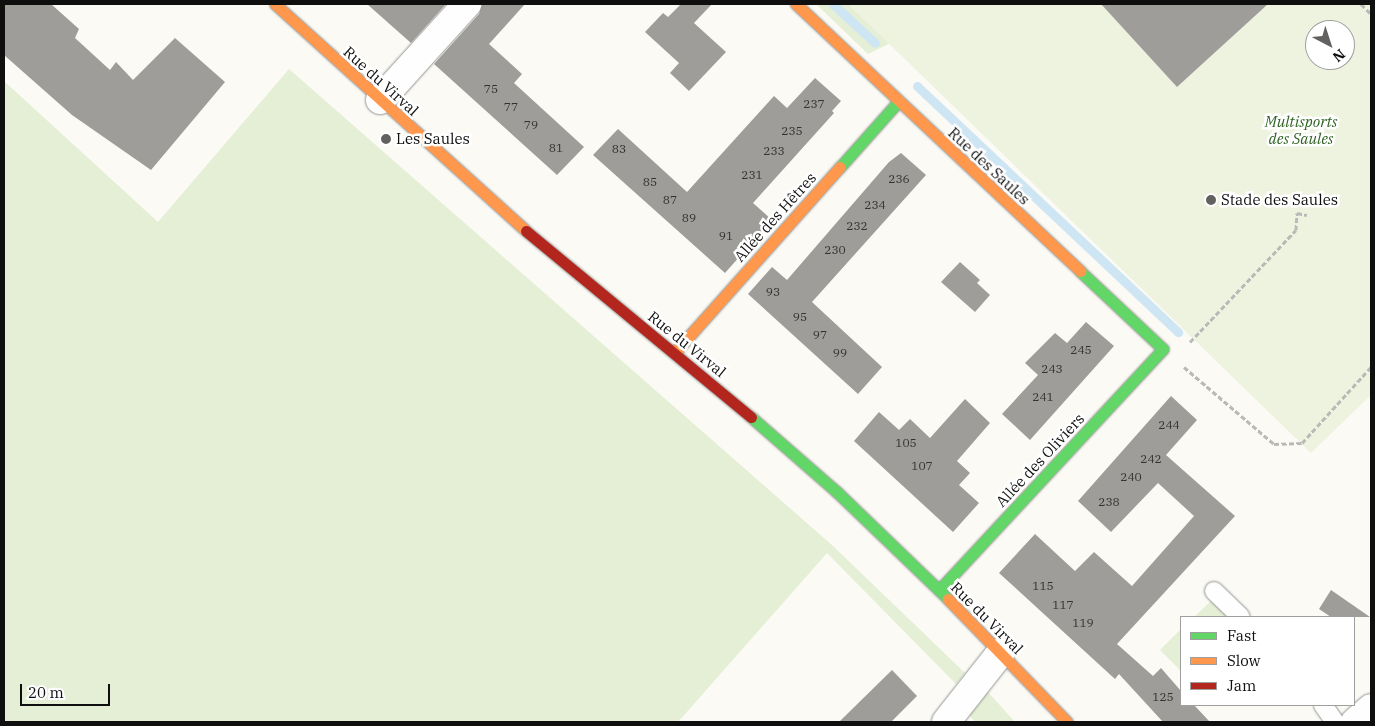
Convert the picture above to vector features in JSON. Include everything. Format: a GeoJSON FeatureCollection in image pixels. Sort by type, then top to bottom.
{"type":"FeatureCollection","features":[{"type":"Feature","properties":{"kind":"street","name":"Rue du Virval"},"geometry":{"type":"LineString","coordinates":[[275,4],[524,229],[816,473],[939,590],[1067,722]]}},
{"type":"Feature","properties":{"kind":"street"},"geometry":{"type":"LineString","coordinates":[[380,100],[468,4]]}},
{"type":"Feature","properties":{"kind":"street","name":"Rue des Saules"},"geometry":{"type":"LineString","coordinates":[[796,4],[898,102],[1163,349]]}},
{"type":"Feature","properties":{"kind":"street","name":"Allée des Hêtres"},"geometry":{"type":"LineString","coordinates":[[674,353],[898,102]]}},
{"type":"Feature","properties":{"kind":"street","name":"Allée des Oliviers"},"geometry":{"type":"LineString","coordinates":[[939,590],[1163,349]]}},
{"type":"Feature","properties":{"kind":"street"},"geometry":{"type":"LineString","coordinates":[[946,722],[1001,652]]}},
{"type":"Feature","properties":{"kind":"lane"},"geometry":{"type":"LineString","coordinates":[[1214,591],[1241,616]]}},
{"type":"Feature","properties":{"kind":"lane"},"geometry":{"type":"LineString","coordinates":[[1324,706],[1335,722]]}},
{"type":"Feature","properties":{"kind":"path"},"geometry":{"type":"LineString","coordinates":[[1361,4],[1371,14]]}},
{"type":"Feature","properties":{"kind":"path"},"geometry":{"type":"LineString","coordinates":[[1173,358],[1296,230],[1297,214],[1307,215]]}},
{"type":"Feature","properties":{"kind":"path"},"geometry":{"type":"LineString","coordinates":[[1163,349],[1274,444],[1302,443],[1371,366]]}},
{"type":"Feature","properties":{"kind":"green space"},"geometry":{"type":"Polygon","coordinates":[[[816,4],[882,4],[913,32],[868,54],[816,4]]]}},
{"type":"Feature","properties":{"kind":"green space","name":"Stade des Saules"},"geometry":{"type":"Polygon","coordinates":[[[848,4],[1371,4],[1371,395],[1311,453],[848,4]]]}},
{"type":"Feature","properties":{"kind":"green space"},"geometry":{"type":"Polygon","coordinates":[[[289,69],[833,546],[965,673],[956,684],[827,553],[678,722],[4,722],[4,81],[158,222],[289,69]]]}},
{"type":"Feature","properties":{"kind":"green space"},"geometry":{"type":"Polygon","coordinates":[[[1212,600],[1227,616],[1195,616],[1212,600]]]}},
{"type":"Feature","properties":{"kind":"green space"},"geometry":{"type":"Polygon","coordinates":[[[1180,630],[1180,670],[1160,650],[1180,630]]]}},
{"type":"Feature","properties":{"kind":"green space"},"geometry":{"type":"Polygon","coordinates":[[[987,691],[1015,722],[975,722],[969,715],[987,691]]]}},
{"type":"Feature","properties":{"kind":"building"},"geometry":{"type":"Polygon","coordinates":[[[4,4],[51,4],[79,29],[75,38],[110,70],[116,62],[133,80],[175,38],[225,82],[151,170],[72,115],[4,55],[4,4]]]}},
{"type":"Feature","properties":{"kind":"building"},"geometry":{"type":"Polygon","coordinates":[[[367,4],[446,4],[411,43],[367,4]]]}},
{"type":"Feature","properties":{"kind":"building"},"geometry":{"type":"Polygon","coordinates":[[[482,4],[525,4],[489,44],[522,74],[514,83],[584,147],[557,175],[434,64],[479,14],[482,4]]]}},
{"type":"Feature","properties":{"kind":"building"},"geometry":{"type":"Polygon","coordinates":[[[681,4],[712,4],[694,23],[726,52],[689,91],[670,73],[679,63],[645,32],[663,13],[668,17],[681,4]]]}},
{"type":"Feature","properties":{"kind":"building"},"geometry":{"type":"Polygon","coordinates":[[[1101,4],[1268,4],[1177,87],[1101,4]]]}},
{"type":"Feature","properties":{"kind":"building"},"geometry":{"type":"Polygon","coordinates":[[[815,78],[841,101],[832,111],[834,113],[753,203],[772,220],[725,273],[593,155],[618,129],[687,192],[774,96],[787,108],[815,78]]]}},
{"type":"Feature","properties":{"kind":"building"},"geometry":{"type":"Polygon","coordinates":[[[901,153],[926,175],[812,302],[882,367],[858,394],[748,294],[772,267],[787,280],[889,162],[901,153]]]}},
{"type":"Feature","properties":{"kind":"building"},"geometry":{"type":"Polygon","coordinates":[[[960,262],[980,280],[977,283],[990,295],[975,312],[941,282],[960,262]]]}},
{"type":"Feature","properties":{"kind":"building"},"geometry":{"type":"Polygon","coordinates":[[[1086,322],[1114,346],[1030,440],[1002,414],[1038,375],[1025,363],[1055,333],[1067,343],[1086,322]]]}},
{"type":"Feature","properties":{"kind":"building"},"geometry":{"type":"Polygon","coordinates":[[[1171,396],[1197,420],[1166,455],[1235,516],[1117,644],[1153,676],[1161,668],[1180,690],[1180,706],[1195,706],[1210,722],[1163,722],[1119,674],[1115,679],[999,573],[1035,534],[1075,571],[1094,552],[1132,586],[1194,516],[1158,483],[1111,532],[1078,501],[1171,396]]]}},
{"type":"Feature","properties":{"kind":"building"},"geometry":{"type":"Polygon","coordinates":[[[965,399],[990,423],[957,461],[970,473],[959,485],[979,503],[953,532],[854,441],[879,412],[899,430],[910,419],[930,438],[965,399]]]}},
{"type":"Feature","properties":{"kind":"building"},"geometry":{"type":"Polygon","coordinates":[[[1331,590],[1370,617],[1330,616],[1319,609],[1331,590]]]}},
{"type":"Feature","properties":{"kind":"building"},"geometry":{"type":"Polygon","coordinates":[[[892,670],[917,696],[891,722],[839,722],[892,670]]]}},
{"type":"Feature","properties":{"kind":"waterway"},"geometry":{"type":"LineString","coordinates":[[833,4],[875,43]]}},
{"type":"Feature","properties":{"kind":"waterway"},"geometry":{"type":"LineString","coordinates":[[917,86],[1178,332]]}},
{"type":"Feature","properties":{"kind":"traffic: fast"},"geometry":{"type":"LineString","coordinates":[[840,167],[898,102]]}},
{"type":"Feature","properties":{"kind":"traffic: fast"},"geometry":{"type":"LineString","coordinates":[[939,590],[1163,349],[1080,271]]}},
{"type":"Feature","properties":{"kind":"traffic: fast"},"geometry":{"type":"LineString","coordinates":[[751,417],[837,492],[948,599]]}},
{"type":"Feature","properties":{"kind":"traffic: slow"},"geometry":{"type":"LineString","coordinates":[[275,4],[526,231]]}},
{"type":"Feature","properties":{"kind":"traffic: slow"},"geometry":{"type":"LineString","coordinates":[[796,4],[1080,271]]}},
{"type":"Feature","properties":{"kind":"traffic: slow"},"geometry":{"type":"LineString","coordinates":[[674,353],[840,167]]}},
{"type":"Feature","properties":{"kind":"traffic: slow"},"geometry":{"type":"LineString","coordinates":[[948,599],[1067,722]]}},
{"type":"Feature","properties":{"kind":"traffic: jam"},"geometry":{"type":"LineString","coordinates":[[526,231],[751,417]]}},
{"type":"Feature","properties":{"kind":"place","name":"Les Saules"},"geometry":{"type":"Point","coordinates":[386,139]}},
{"type":"Feature","properties":{"kind":"place","name":"Stade des Saules"},"geometry":{"type":"Point","coordinates":[1211,200]}},
{"type":"Feature","properties":{"kind":"park label","name":"Multisports des Saules"},"geometry":{"type":"Point","coordinates":[1301,130]}}]}
